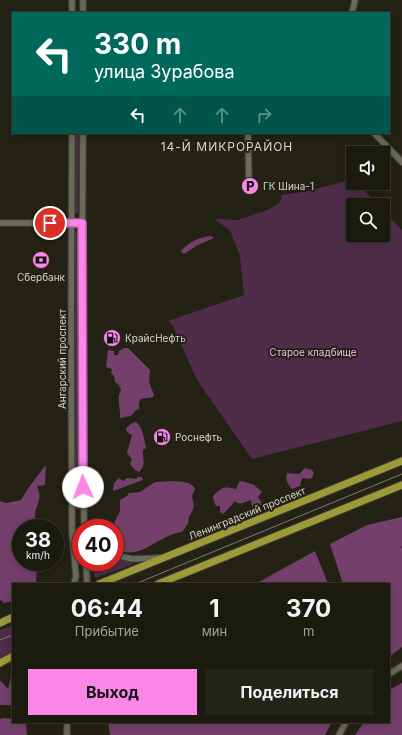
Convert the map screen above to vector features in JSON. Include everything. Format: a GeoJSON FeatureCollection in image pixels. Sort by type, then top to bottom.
{"type":"FeatureCollection","features":[{"type":"Feature","properties":{"kind":"main road","name":"Ленинградский проспект"},"geometry":{"type":"LineString","coordinates":[[101,583],[402,461]]}},
{"type":"Feature","properties":{"kind":"main road"},"geometry":{"type":"LineString","coordinates":[[160,583],[402,485]]}},
{"type":"Feature","properties":{"kind":"main road"},"geometry":{"type":"LineString","coordinates":[[0,622],[12,618]]}},
{"type":"Feature","properties":{"kind":"main road"},"geometry":{"type":"LineString","coordinates":[[0,663],[12,657]]}},
{"type":"Feature","properties":{"kind":"street"},"geometry":{"type":"LineString","coordinates":[[72,0],[72,12]]}},
{"type":"Feature","properties":{"kind":"street"},"geometry":{"type":"LineString","coordinates":[[83,0],[83,12]]}},
{"type":"Feature","properties":{"kind":"street"},"geometry":{"type":"LineString","coordinates":[[352,12],[355,0]]}},
{"type":"Feature","properties":{"kind":"street","name":"Ангарский проспект"},"geometry":{"type":"LineString","coordinates":[[72,134],[70,347],[72,513],[76,576],[74,583]]}},
{"type":"Feature","properties":{"kind":"street","name":"Ангарский проспект"},"geometry":{"type":"LineString","coordinates":[[83,134],[82,463],[84,519]]}},
{"type":"Feature","properties":{"kind":"street"},"geometry":{"type":"LineString","coordinates":[[248,134],[249,187]]}},
{"type":"Feature","properties":{"kind":"street"},"geometry":{"type":"LineString","coordinates":[[375,134],[402,162]]}},
{"type":"Feature","properties":{"kind":"street"},"geometry":{"type":"LineString","coordinates":[[0,223],[82,223]]}},
{"type":"Feature","properties":{"kind":"street"},"geometry":{"type":"LineString","coordinates":[[72,513],[84,513]]}},
{"type":"Feature","properties":{"kind":"street"},"geometry":{"type":"LineString","coordinates":[[124,557],[139,559],[163,558]]}},
{"type":"Feature","properties":{"kind":"street"},"geometry":{"type":"LineString","coordinates":[[86,571],[87,583]]}},
{"type":"Feature","properties":{"kind":"street"},"geometry":{"type":"LineString","coordinates":[[390,673],[402,666]]}},
{"type":"Feature","properties":{"kind":"street"},"geometry":{"type":"LineString","coordinates":[[67,723],[67,735]]}},
{"type":"Feature","properties":{"kind":"street"},"geometry":{"type":"LineString","coordinates":[[339,735],[345,723]]}},
{"type":"Feature","properties":{"kind":"green space"},"geometry":{"type":"Polygon","coordinates":[[[76,134],[79,134],[78,213],[75,213],[76,134]]]}},
{"type":"Feature","properties":{"kind":"green space","name":"Старое кладбище"},"geometry":{"type":"Polygon","coordinates":[[[346,181],[346,190],[364,190],[371,198],[346,198],[346,242],[390,242],[390,217],[402,230],[402,421],[252,459],[197,380],[173,326],[168,321],[244,295],[240,256],[230,230],[214,219],[237,220],[268,210],[278,204],[282,195],[309,191],[346,181]]]}},
{"type":"Feature","properties":{"kind":"green space"},"geometry":{"type":"Polygon","coordinates":[[[75,233],[78,233],[80,510],[75,509],[75,233]]]}},
{"type":"Feature","properties":{"kind":"green space"},"geometry":{"type":"Polygon","coordinates":[[[124,561],[134,564],[124,568],[124,561]]]}},
{"type":"Feature","properties":{"kind":"green space"},"geometry":{"type":"Polygon","coordinates":[[[94,571],[114,571],[95,578],[94,571]]]}},
{"type":"Feature","properties":{"kind":"green space"},"geometry":{"type":"Polygon","coordinates":[[[12,625],[12,653],[0,658],[0,630],[12,625]]]}},
{"type":"Feature","properties":{"kind":"shaded area"},"geometry":{"type":"Polygon","coordinates":[[[211,236],[214,238],[198,245],[184,254],[181,251],[195,240],[211,236]]]}},
{"type":"Feature","properties":{"kind":"shaded area"},"geometry":{"type":"Polygon","coordinates":[[[124,348],[128,348],[150,370],[149,382],[154,395],[153,397],[141,399],[139,402],[139,409],[136,410],[131,416],[120,418],[119,396],[121,390],[111,373],[112,369],[106,367],[108,350],[114,351],[114,355],[118,355],[119,351],[124,348]]]}},
{"type":"Feature","properties":{"kind":"shaded area"},"geometry":{"type":"Polygon","coordinates":[[[136,422],[142,430],[146,448],[143,450],[144,464],[139,472],[130,464],[132,459],[127,453],[132,435],[127,432],[126,428],[132,423],[136,422]]]}},
{"type":"Feature","properties":{"kind":"shaded area"},"geometry":{"type":"Polygon","coordinates":[[[46,465],[45,485],[37,486],[40,496],[35,519],[12,519],[12,571],[37,571],[36,583],[12,583],[12,601],[3,603],[2,600],[0,601],[0,501],[6,503],[21,500],[46,465]]]}},
{"type":"Feature","properties":{"kind":"shaded area"},"geometry":{"type":"Polygon","coordinates":[[[305,468],[312,470],[314,473],[312,478],[302,478],[300,486],[292,489],[287,482],[287,473],[299,474],[305,468]]]}},
{"type":"Feature","properties":{"kind":"shaded area"},"geometry":{"type":"Polygon","coordinates":[[[138,477],[142,477],[143,480],[113,491],[114,483],[119,478],[123,481],[127,478],[136,479],[138,477]]]}},
{"type":"Feature","properties":{"kind":"shaded area"},"geometry":{"type":"Polygon","coordinates":[[[174,481],[189,483],[193,486],[195,489],[192,496],[194,504],[189,516],[188,524],[182,532],[173,534],[148,547],[132,552],[124,552],[124,519],[116,519],[120,511],[120,500],[129,493],[140,492],[155,482],[174,481]]]}},
{"type":"Feature","properties":{"kind":"shaded area"},"geometry":{"type":"Polygon","coordinates":[[[242,481],[254,485],[262,492],[258,497],[261,505],[252,507],[251,500],[244,503],[234,501],[223,514],[220,512],[220,506],[216,506],[213,496],[223,488],[236,489],[239,482],[242,481]]]}},
{"type":"Feature","properties":{"kind":"shaded area"},"geometry":{"type":"Polygon","coordinates":[[[402,517],[402,647],[390,656],[390,583],[343,583],[330,544],[367,525],[402,517]]]}},
{"type":"Feature","properties":{"kind":"shaded area"},"geometry":{"type":"Polygon","coordinates":[[[315,551],[328,583],[257,583],[315,551]]]}},
{"type":"Feature","properties":{"kind":"shaded area"},"geometry":{"type":"Polygon","coordinates":[[[12,673],[12,705],[0,705],[0,681],[8,689],[12,673]]]}},
{"type":"Feature","properties":{"kind":"shaded area"},"geometry":{"type":"Polygon","coordinates":[[[402,683],[402,735],[355,735],[363,723],[390,723],[390,689],[402,683]]]}},
{"type":"Feature","properties":{"kind":"shaded area"},"geometry":{"type":"Polygon","coordinates":[[[0,719],[12,719],[12,723],[26,723],[27,735],[0,735],[0,719]]]}},
{"type":"Feature","properties":{"kind":"shaded area"},"geometry":{"type":"Polygon","coordinates":[[[108,723],[331,723],[325,735],[110,735],[108,723]]]}},
{"type":"Feature","properties":{"kind":"tram line"},"geometry":{"type":"LineString","coordinates":[[137,583],[402,474]]}},
{"type":"Feature","properties":{"kind":"tram line"},"geometry":{"type":"LineString","coordinates":[[0,640],[12,635]]}},
{"type":"Feature","properties":{"kind":"place","name":"ГК Шина-1"},"geometry":{"type":"Point","coordinates":[250,186]}},
{"type":"Feature","properties":{"kind":"place","name":"Сбербанк"},"geometry":{"type":"Point","coordinates":[41,260]}},
{"type":"Feature","properties":{"kind":"place","name":"КрайсНефть"},"geometry":{"type":"Point","coordinates":[112,338]}},
{"type":"Feature","properties":{"kind":"place","name":"Роснефть"},"geometry":{"type":"Point","coordinates":[162,437]}},
{"type":"Feature","properties":{"kind":"district","name":"14-Й МИКРОРАЙОН"},"geometry":{"type":"Point","coordinates":[227,147]}},
{"type":"Feature","properties":{"kind":"route"},"geometry":{"type":"LineString","coordinates":[[50,223],[82,223],[83,487]]}}]}
